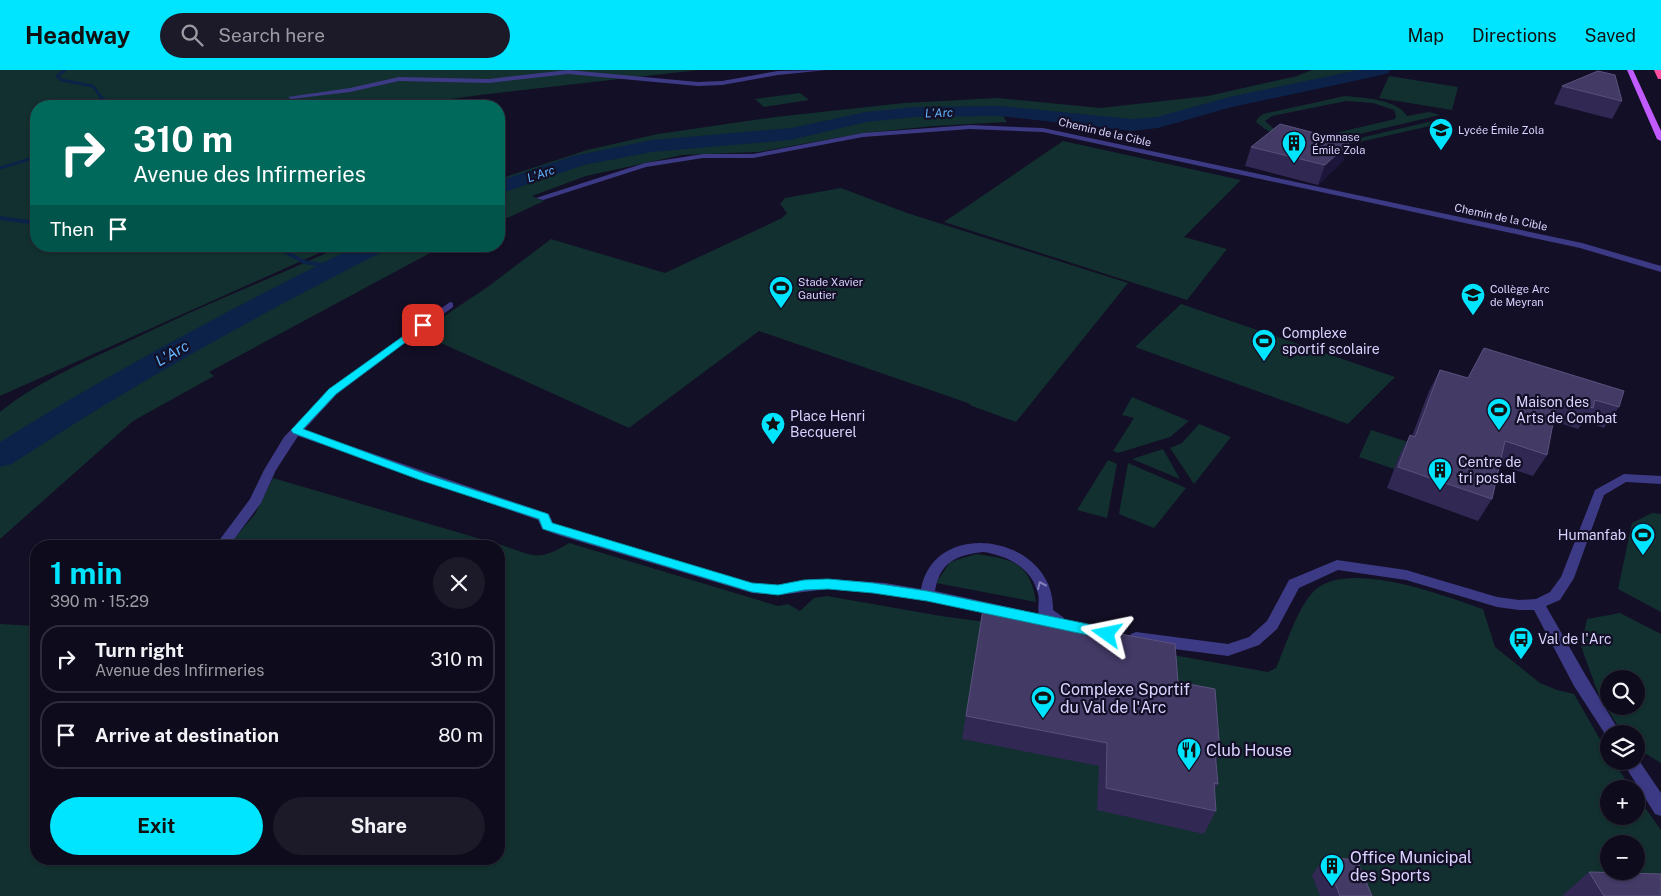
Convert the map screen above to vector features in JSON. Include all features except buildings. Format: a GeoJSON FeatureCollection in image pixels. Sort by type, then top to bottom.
{"type":"FeatureCollection","features":[{"type":"Feature","properties":{"kind":"highway"},"geometry":{"type":"LineString","coordinates":[[1658,70],[1661,77]]}},
{"type":"Feature","properties":{"kind":"main road"},"geometry":{"type":"LineString","coordinates":[[1630,70],[1661,140]]}},
{"type":"Feature","properties":{"kind":"street"},"geometry":{"type":"LineString","coordinates":[[291,97],[350,90],[399,79],[489,81],[568,72],[698,84],[722,83],[778,73],[824,70]]}},
{"type":"Feature","properties":{"kind":"street","name":"Chemin de la Cible"},"geometry":{"type":"LineString","coordinates":[[540,198],[645,165],[703,156],[753,156],[863,135],[970,127],[1008,127],[1043,130],[1582,246],[1661,269]]}},
{"type":"Feature","properties":{"kind":"street"},"geometry":{"type":"LineString","coordinates":[[226,540],[256,500],[270,470],[296,430],[333,392],[450,305]]}},
{"type":"Feature","properties":{"kind":"street"},"geometry":{"type":"LineString","coordinates":[[296,430],[424,477],[544,517],[547,526],[752,588],[778,590],[804,585],[828,584],[927,596],[1066,625],[1046,613],[1046,598],[1042,585],[1030,567],[999,550],[971,548],[951,554],[935,570],[927,589],[927,596]]}},
{"type":"Feature","properties":{"kind":"street"},"geometry":{"type":"LineString","coordinates":[[1126,636],[1228,650],[1254,641],[1272,625],[1294,584],[1337,565],[1406,575],[1497,602],[1518,605],[1538,604],[1555,596],[1567,578],[1599,492],[1624,478],[1661,480]]}},
{"type":"Feature","properties":{"kind":"street"},"geometry":{"type":"LineString","coordinates":[[1538,604],[1580,681],[1607,725]]}},
{"type":"Feature","properties":{"kind":"street"},"geometry":{"type":"LineString","coordinates":[[1636,770],[1661,808]]}},
{"type":"Feature","properties":{"kind":"green space"},"geometry":{"type":"Polygon","coordinates":[[[0,70],[698,70],[444,100],[30,100],[30,252],[322,252],[0,396],[0,70]]]}},
{"type":"Feature","properties":{"kind":"green space"},"geometry":{"type":"Polygon","coordinates":[[[1312,70],[1382,70],[1222,104],[1158,122],[1132,125],[1102,123],[1070,117],[1000,111],[1007,122],[934,126],[864,133],[758,152],[682,155],[586,176],[532,196],[544,201],[505,219],[505,177],[587,150],[658,134],[775,117],[904,103],[997,98],[1100,108],[1208,96],[1297,76],[1312,70]]]}},
{"type":"Feature","properties":{"kind":"green space"},"geometry":{"type":"Polygon","coordinates":[[[1389,76],[1458,87],[1452,110],[1379,98],[1389,76]]]}},
{"type":"Feature","properties":{"kind":"green space"},"geometry":{"type":"Polygon","coordinates":[[[800,93],[809,100],[764,107],[755,99],[800,93]]]}},
{"type":"Feature","properties":{"kind":"green space"},"geometry":{"type":"Polygon","coordinates":[[[1345,96],[1379,100],[1396,106],[1407,116],[1429,112],[1440,115],[1300,148],[1256,122],[1263,114],[1345,96]],[[1346,101],[1272,116],[1265,121],[1275,130],[1323,136],[1395,119],[1394,110],[1373,103],[1346,101]]]}},
{"type":"Feature","properties":{"kind":"green space"},"geometry":{"type":"Polygon","coordinates":[[[1432,121],[1439,124],[1346,145],[1339,143],[1432,121]]]}},
{"type":"Feature","properties":{"kind":"green space"},"geometry":{"type":"Polygon","coordinates":[[[1063,141],[1241,180],[1184,237],[1227,249],[1187,300],[944,222],[1063,141]]]}},
{"type":"Feature","properties":{"kind":"green space","name":"Stade Xavier Gautier"},"geometry":{"type":"Polygon","coordinates":[[[841,188],[907,213],[1128,283],[1016,422],[968,403],[759,331],[629,428],[419,333],[489,286],[551,239],[665,273],[782,218],[787,213],[780,204],[785,198],[841,188]]]}},
{"type":"Feature","properties":{"kind":"green space"},"geometry":{"type":"Polygon","coordinates":[[[328,252],[432,252],[209,372],[214,376],[133,421],[0,539],[0,412],[28,392],[75,366],[328,252]]]}},
{"type":"Feature","properties":{"kind":"green space","name":"Complexe sportif scolaire"},"geometry":{"type":"Polygon","coordinates":[[[1181,304],[1395,377],[1348,424],[1135,347],[1181,304]]]}},
{"type":"Feature","properties":{"kind":"green space"},"geometry":{"type":"Polygon","coordinates":[[[1132,397],[1189,421],[1170,437],[1118,453],[1113,451],[1134,418],[1122,415],[1132,397]]]}},
{"type":"Feature","properties":{"kind":"green space"},"geometry":{"type":"Polygon","coordinates":[[[1199,424],[1231,437],[1194,484],[1170,448],[1182,443],[1199,424]]]}},
{"type":"Feature","properties":{"kind":"green space"},"geometry":{"type":"Polygon","coordinates":[[[1371,430],[1491,469],[1399,456],[1394,469],[1359,457],[1371,430]]]}},
{"type":"Feature","properties":{"kind":"green space"},"geometry":{"type":"Polygon","coordinates":[[[1163,449],[1180,479],[1132,459],[1163,449]]]}},
{"type":"Feature","properties":{"kind":"green space"},"geometry":{"type":"Polygon","coordinates":[[[1108,460],[1117,464],[1107,518],[1077,510],[1108,460]]]}},
{"type":"Feature","properties":{"kind":"green space"},"geometry":{"type":"Polygon","coordinates":[[[1128,463],[1186,488],[1154,528],[1119,514],[1128,463]]]}},
{"type":"Feature","properties":{"kind":"green space","name":"Complexe Sportif du Val de l'Arc"},"geometry":{"type":"Polygon","coordinates":[[[273,478],[484,540],[233,540],[255,514],[273,478]]]}},
{"type":"Feature","properties":{"kind":"green space","name":"Humanfab"},"geometry":{"type":"Polygon","coordinates":[[[1652,513],[1661,514],[1661,612],[1618,589],[1632,523],[1652,513]]]}},
{"type":"Feature","properties":{"kind":"green space","name":"Complexe Sportif du Val de l'Arc"},"geometry":{"type":"Polygon","coordinates":[[[569,543],[778,606],[788,604],[800,611],[814,598],[827,596],[941,616],[1074,634],[1145,650],[1268,672],[1276,668],[1297,616],[1309,597],[1315,590],[1330,581],[1350,578],[1373,579],[1422,589],[1483,609],[1495,647],[1540,683],[1574,694],[1600,739],[1600,770],[1619,770],[1626,780],[1600,780],[1600,825],[1645,825],[1645,808],[1661,830],[1661,896],[0,896],[0,624],[30,626],[30,865],[505,865],[505,546],[528,554],[542,555],[569,543]]]}},
{"type":"Feature","properties":{"kind":"green space"},"geometry":{"type":"Polygon","coordinates":[[[976,554],[1000,558],[1017,565],[1029,578],[1036,602],[936,583],[950,562],[976,554]]]}},
{"type":"Feature","properties":{"kind":"green space"},"geometry":{"type":"Polygon","coordinates":[[[1620,613],[1661,634],[1661,763],[1645,753],[1645,725],[1617,725],[1611,715],[1645,715],[1645,670],[1600,670],[1600,698],[1581,646],[1587,619],[1620,613]]]}},
{"type":"Feature","properties":{"kind":"waterway"},"geometry":{"type":"LineString","coordinates":[[65,70],[57,76],[61,80],[93,86],[105,100]]}},
{"type":"Feature","properties":{"kind":"waterway","name":"L'Arc"},"geometry":{"type":"LineString","coordinates":[[505,186],[580,160],[652,146],[791,134],[866,117],[915,112],[1000,111],[1132,125],[1158,122],[1229,102],[1382,70]]}},
{"type":"Feature","properties":{"kind":"waterway"},"geometry":{"type":"LineString","coordinates":[[0,168],[30,159]]}},
{"type":"Feature","properties":{"kind":"waterway"},"geometry":{"type":"LineString","coordinates":[[0,218],[30,222]]}},
{"type":"Feature","properties":{"kind":"waterway"},"geometry":{"type":"LineString","coordinates":[[286,252],[304,262],[335,267]]}},
{"type":"Feature","properties":{"kind":"waterway","name":"L'Arc"},"geometry":{"type":"LineString","coordinates":[[0,457],[91,399],[138,372],[364,252]]}},
{"type":"Feature","properties":{"kind":"place","name":"Lycée Émile Zola"},"geometry":{"type":"Point","coordinates":[1441,151]}},
{"type":"Feature","properties":{"kind":"place","name":"Gymnase Émile Zola"},"geometry":{"type":"Point","coordinates":[1294,164]}},
{"type":"Feature","properties":{"kind":"place","name":"Stade Xavier Gautier"},"geometry":{"type":"Point","coordinates":[781,309]}},
{"type":"Feature","properties":{"kind":"place","name":"Collège Arc de Meyran"},"geometry":{"type":"Point","coordinates":[1473,316]}},
{"type":"Feature","properties":{"kind":"place","name":"Complexe sportif scolaire"},"geometry":{"type":"Point","coordinates":[1264,362]}},
{"type":"Feature","properties":{"kind":"place","name":"Maison des Arts de Combat"},"geometry":{"type":"Point","coordinates":[1499,431]}},
{"type":"Feature","properties":{"kind":"place","name":"Place Henri Becquerel"},"geometry":{"type":"Point","coordinates":[773,445]}},
{"type":"Feature","properties":{"kind":"place","name":"Centre de tri postal"},"geometry":{"type":"Point","coordinates":[1440,491]}},
{"type":"Feature","properties":{"kind":"place","name":"Humanfab"},"geometry":{"type":"Point","coordinates":[1643,556]}},
{"type":"Feature","properties":{"kind":"place","name":"Val de l'Arc"},"geometry":{"type":"Point","coordinates":[1521,660]}},
{"type":"Feature","properties":{"kind":"place","name":"Complexe Sportif du Val de l'Arc"},"geometry":{"type":"Point","coordinates":[1043,719]}},
{"type":"Feature","properties":{"kind":"place","name":"Club House"},"geometry":{"type":"Point","coordinates":[1189,771]}},
{"type":"Feature","properties":{"kind":"place","name":"Office Municipal des Sports"},"geometry":{"type":"Point","coordinates":[1332,887]}},
{"type":"Feature","properties":{"kind":"route"},"geometry":{"type":"LineString","coordinates":[[423,325],[333,392],[296,430],[424,477],[544,517],[547,526],[563,532],[752,588],[778,590],[804,585],[828,584],[873,588],[927,596],[1107,634]]}}]}
